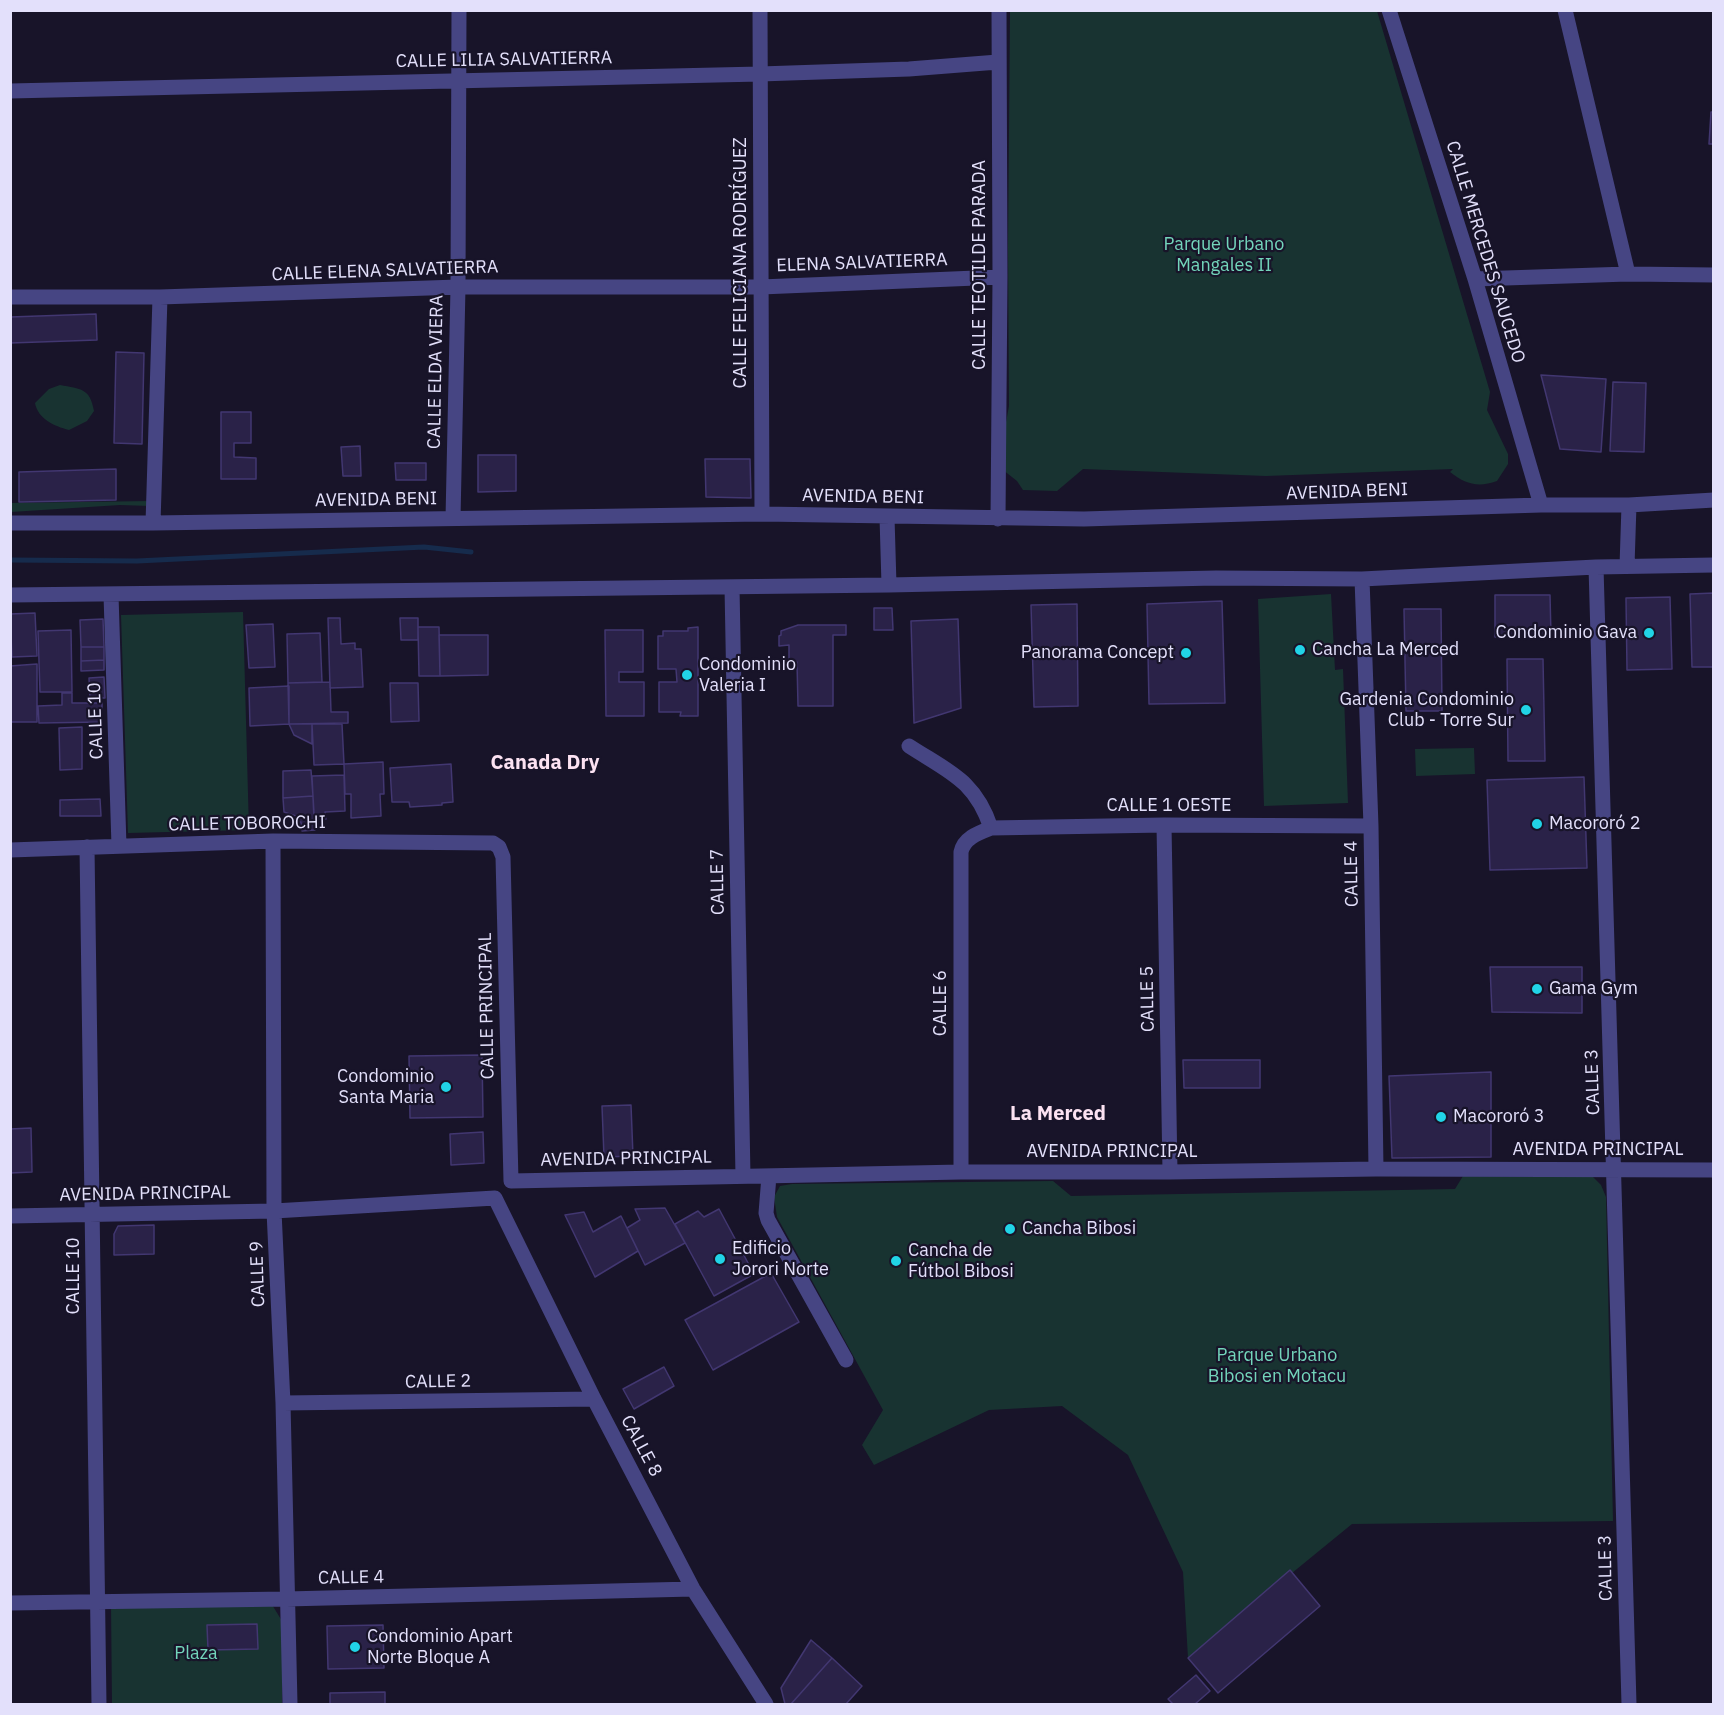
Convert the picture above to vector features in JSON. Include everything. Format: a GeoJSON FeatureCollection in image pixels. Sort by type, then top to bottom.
{"type":"FeatureCollection","features":[{"type":"Feature","properties":{"kind":"street","name":"CALLE ELDA VIERA"},"geometry":{"type":"LineString","coordinates":[[453,518],[458,287],[459,10]]}},
{"type":"Feature","properties":{"kind":"street","name":"CALLE FELICIANA RODRÍGUEZ"},"geometry":{"type":"LineString","coordinates":[[760,10],[762,514]]}},
{"type":"Feature","properties":{"kind":"street","name":"CALLE TEOTILDE PARADA"},"geometry":{"type":"LineString","coordinates":[[998,519],[999,10]]}},
{"type":"Feature","properties":{"kind":"street","name":"CALLE MERCEDES SAUCEDO"},"geometry":{"type":"LineString","coordinates":[[1389,10],[1475,279],[1541,505]]}},
{"type":"Feature","properties":{"kind":"street"},"geometry":{"type":"LineString","coordinates":[[1565,10],[1628,274]]}},
{"type":"Feature","properties":{"kind":"street","name":"CALLE LILIA SALVATIERRA"},"geometry":{"type":"LineString","coordinates":[[10,91],[760,74],[909,69],[999,62]]}},
{"type":"Feature","properties":{"kind":"street"},"geometry":{"type":"LineString","coordinates":[[1475,279],[1713,274]]}},
{"type":"Feature","properties":{"kind":"street","name":"ELENA SALVATIERRA"},"geometry":{"type":"LineString","coordinates":[[761,287],[1000,278]]}},
{"type":"Feature","properties":{"kind":"street","name":"CALLE ELENA SALVATIERRA"},"geometry":{"type":"LineString","coordinates":[[10,297],[160,297],[458,287],[761,287]]}},
{"type":"Feature","properties":{"kind":"street"},"geometry":{"type":"LineString","coordinates":[[153,523],[160,297]]}},
{"type":"Feature","properties":{"kind":"street","name":"AVENIDA BENI"},"geometry":{"type":"LineString","coordinates":[[14,524],[762,514],[998,519],[1201,517],[1541,505],[1629,505],[1713,500]]}},
{"type":"Feature","properties":{"kind":"street"},"geometry":{"type":"LineString","coordinates":[[1627,566],[1629,505]]}},
{"type":"Feature","properties":{"kind":"street"},"geometry":{"type":"LineString","coordinates":[[887,518],[889,585]]}},
{"type":"Feature","properties":{"kind":"street"},"geometry":{"type":"LineString","coordinates":[[10,595],[889,585],[1216,578],[1362,579],[1596,567],[1713,565]]}},
{"type":"Feature","properties":{"kind":"street","name":"CALLE 3"},"geometry":{"type":"LineString","coordinates":[[1596,567],[1629,1704]]}},
{"type":"Feature","properties":{"kind":"street","name":"CALLE 4"},"geometry":{"type":"LineString","coordinates":[[1362,579],[1371,826],[1376,1169]]}},
{"type":"Feature","properties":{"kind":"street","name":"CALLE 7"},"geometry":{"type":"LineString","coordinates":[[732,587],[743,1176]]}},
{"type":"Feature","properties":{"kind":"street","name":"CALLE 10"},"geometry":{"type":"LineString","coordinates":[[111,595],[119,846]]}},
{"type":"Feature","properties":{"kind":"street"},"geometry":{"type":"LineString","coordinates":[[909,746],[970,786],[986,811],[991,828]]}},
{"type":"Feature","properties":{"kind":"street","name":"CALLE 1 OESTE"},"geometry":{"type":"LineString","coordinates":[[969,838],[991,828],[1164,825],[1371,826]]}},
{"type":"Feature","properties":{"kind":"street","name":"CALLE 5"},"geometry":{"type":"LineString","coordinates":[[1164,825],[1170,1172]]}},
{"type":"Feature","properties":{"kind":"street","name":"CALLE 6"},"geometry":{"type":"LineString","coordinates":[[961,1172],[960,852],[962,845],[969,838]]}},
{"type":"Feature","properties":{"kind":"street","name":"CALLE TOBOROCHI"},"geometry":{"type":"LineString","coordinates":[[10,850],[273,842],[483,842]]}},
{"type":"Feature","properties":{"kind":"street","name":"CALLE 9"},"geometry":{"type":"LineString","coordinates":[[273,842],[274,1211],[283,1403],[290,1704]]}},
{"type":"Feature","properties":{"kind":"street","name":"CALLE PRINCIPAL"},"geometry":{"type":"LineString","coordinates":[[483,842],[493,843],[499,848],[503,857],[511,1181]]}},
{"type":"Feature","properties":{"kind":"street","name":"CALLE 10"},"geometry":{"type":"LineString","coordinates":[[87,847],[99,1704]]}},
{"type":"Feature","properties":{"kind":"street","name":"AVENIDA PRINCIPAL"},"geometry":{"type":"LineString","coordinates":[[511,1181],[961,1172],[1376,1169],[1713,1170]]}},
{"type":"Feature","properties":{"kind":"street"},"geometry":{"type":"LineString","coordinates":[[770,1176],[766,1213],[768,1220],[846,1360]]}},
{"type":"Feature","properties":{"kind":"street"},"geometry":{"type":"LineString","coordinates":[[495,1198],[511,1181]]}},
{"type":"Feature","properties":{"kind":"street","name":"AVENIDA PRINCIPAL"},"geometry":{"type":"LineString","coordinates":[[10,1216],[274,1211],[495,1198]]}},
{"type":"Feature","properties":{"kind":"street","name":"CALLE 8"},"geometry":{"type":"LineString","coordinates":[[495,1198],[594,1399],[693,1589],[766,1704]]}},
{"type":"Feature","properties":{"kind":"street","name":"CALLE 2"},"geometry":{"type":"LineString","coordinates":[[283,1403],[594,1399]]}},
{"type":"Feature","properties":{"kind":"street","name":"CALLE 4"},"geometry":{"type":"LineString","coordinates":[[10,1603],[693,1589]]}},
{"type":"Feature","properties":{"kind":"green space","name":"Parque Urbano Mangales II"},"geometry":{"type":"Polygon","coordinates":[[[1010,11],[1377,11],[1490,392],[1487,410],[1508,454],[1508,464],[1497,481],[1472,484],[1450,472],[1453,469],[1266,476],[1083,469],[1057,491],[1023,490],[1017,481],[998,466],[1009,406],[1010,11]]]}},
{"type":"Feature","properties":{"kind":"green space"},"geometry":{"type":"Polygon","coordinates":[[[60,385],[87,394],[94,411],[87,421],[69,430],[43,418],[35,403],[49,389],[60,385]]]}},
{"type":"Feature","properties":{"kind":"green space"},"geometry":{"type":"Polygon","coordinates":[[[151,501],[150,506],[120,505],[11,512],[10,503],[151,501]]]}},
{"type":"Feature","properties":{"kind":"green space"},"geometry":{"type":"Polygon","coordinates":[[[1331,594],[1335,670],[1343,669],[1348,803],[1264,806],[1258,599],[1331,594]]]}},
{"type":"Feature","properties":{"kind":"green space"},"geometry":{"type":"Polygon","coordinates":[[[243,612],[249,830],[128,833],[121,615],[243,612]]]}},
{"type":"Feature","properties":{"kind":"green space"},"geometry":{"type":"Polygon","coordinates":[[[1474,748],[1475,774],[1416,776],[1415,749],[1474,748]]]}},
{"type":"Feature","properties":{"kind":"green space","name":"Parque Urbano Bibosi en Motacu"},"geometry":{"type":"Polygon","coordinates":[[[1463,1176],[1593,1177],[1601,1185],[1606,1197],[1613,1521],[1352,1524],[1188,1658],[1183,1572],[1128,1455],[1062,1406],[989,1410],[874,1465],[862,1445],[883,1410],[777,1217],[774,1197],[780,1186],[792,1184],[1053,1181],[1071,1196],[1455,1189],[1463,1176]]]}},
{"type":"Feature","properties":{"kind":"green space","name":"Plaza"},"geometry":{"type":"Polygon","coordinates":[[[271,1603],[282,1621],[282,1704],[112,1704],[111,1605],[271,1603]]]}},
{"type":"Feature","properties":{"kind":"building"},"geometry":{"type":"Polygon","coordinates":[[[1711,112],[1714,112],[1714,144],[1709,144],[1711,112]]]}},
{"type":"Feature","properties":{"kind":"building"},"geometry":{"type":"Polygon","coordinates":[[[96,314],[97,340],[10,343],[10,317],[96,314]]]}},
{"type":"Feature","properties":{"kind":"building"},"geometry":{"type":"Polygon","coordinates":[[[116,352],[144,353],[142,444],[114,443],[116,352]]]}},
{"type":"Feature","properties":{"kind":"building"},"geometry":{"type":"Polygon","coordinates":[[[1541,375],[1606,379],[1601,452],[1560,449],[1541,375]]]}},
{"type":"Feature","properties":{"kind":"building"},"geometry":{"type":"Polygon","coordinates":[[[1613,382],[1646,383],[1644,452],[1610,451],[1613,382]]]}},
{"type":"Feature","properties":{"kind":"building"},"geometry":{"type":"Polygon","coordinates":[[[221,412],[251,412],[251,443],[234,443],[234,457],[256,458],[256,479],[221,479],[221,412]]]}},
{"type":"Feature","properties":{"kind":"building"},"geometry":{"type":"Polygon","coordinates":[[[360,446],[361,476],[343,476],[341,447],[360,446]]]}},
{"type":"Feature","properties":{"kind":"building"},"geometry":{"type":"Polygon","coordinates":[[[478,455],[516,455],[516,491],[478,492],[478,455]]]}},
{"type":"Feature","properties":{"kind":"building"},"geometry":{"type":"Polygon","coordinates":[[[705,459],[750,459],[751,498],[706,497],[705,459]]]}},
{"type":"Feature","properties":{"kind":"building"},"geometry":{"type":"Polygon","coordinates":[[[395,463],[426,463],[426,480],[396,480],[395,463]]]}},
{"type":"Feature","properties":{"kind":"building"},"geometry":{"type":"Polygon","coordinates":[[[116,469],[116,500],[19,502],[19,472],[116,469]]]}},
{"type":"Feature","properties":{"kind":"building"},"geometry":{"type":"Polygon","coordinates":[[[1714,593],[1714,667],[1692,667],[1690,594],[1714,593]]]}},
{"type":"Feature","properties":{"kind":"building"},"geometry":{"type":"Polygon","coordinates":[[[1495,595],[1550,595],[1551,636],[1495,637],[1495,595]]]}},
{"type":"Feature","properties":{"kind":"building","name":"Condominio Gava"},"geometry":{"type":"Polygon","coordinates":[[[1670,597],[1672,669],[1627,670],[1626,598],[1670,597]]]}},
{"type":"Feature","properties":{"kind":"building","name":"Panorama Concept"},"geometry":{"type":"Polygon","coordinates":[[[1222,601],[1225,703],[1149,704],[1147,604],[1222,601]]]}},
{"type":"Feature","properties":{"kind":"building"},"geometry":{"type":"Polygon","coordinates":[[[1077,604],[1078,706],[1034,707],[1031,605],[1077,604]]]}},
{"type":"Feature","properties":{"kind":"building"},"geometry":{"type":"Polygon","coordinates":[[[874,608],[892,608],[893,630],[874,630],[874,608]]]}},
{"type":"Feature","properties":{"kind":"building"},"geometry":{"type":"Polygon","coordinates":[[[1404,609],[1441,609],[1442,711],[1406,711],[1404,609]]]}},
{"type":"Feature","properties":{"kind":"building"},"geometry":{"type":"Polygon","coordinates":[[[35,613],[37,656],[12,657],[10,614],[35,613]]]}},
{"type":"Feature","properties":{"kind":"building"},"geometry":{"type":"Polygon","coordinates":[[[328,618],[340,618],[341,644],[355,643],[355,649],[361,649],[363,687],[330,688],[328,618]]]}},
{"type":"Feature","properties":{"kind":"building"},"geometry":{"type":"Polygon","coordinates":[[[400,618],[418,618],[418,640],[401,640],[400,618]]]}},
{"type":"Feature","properties":{"kind":"building"},"geometry":{"type":"Polygon","coordinates":[[[103,619],[104,647],[81,647],[80,620],[103,619]]]}},
{"type":"Feature","properties":{"kind":"building"},"geometry":{"type":"Polygon","coordinates":[[[958,619],[961,708],[914,723],[911,621],[958,619]]]}},
{"type":"Feature","properties":{"kind":"building"},"geometry":{"type":"Polygon","coordinates":[[[273,624],[275,667],[249,668],[246,625],[273,624]]]}},
{"type":"Feature","properties":{"kind":"building"},"geometry":{"type":"Polygon","coordinates":[[[798,625],[846,625],[846,635],[833,635],[833,706],[798,706],[797,662],[789,662],[789,645],[779,646],[779,636],[781,631],[798,625]]]}},
{"type":"Feature","properties":{"kind":"building"},"geometry":{"type":"Polygon","coordinates":[[[418,627],[439,627],[440,676],[419,676],[418,627]]]}},
{"type":"Feature","properties":{"kind":"building","name":"Condominio Valeria I"},"geometry":{"type":"Polygon","coordinates":[[[698,627],[698,716],[680,716],[681,712],[659,712],[659,682],[677,682],[676,669],[658,669],[658,636],[663,636],[663,631],[688,631],[688,628],[698,627]]]}},
{"type":"Feature","properties":{"kind":"building"},"geometry":{"type":"Polygon","coordinates":[[[71,630],[72,692],[40,692],[38,631],[71,630]]]}},
{"type":"Feature","properties":{"kind":"building"},"geometry":{"type":"Polygon","coordinates":[[[605,630],[643,630],[643,672],[619,672],[619,682],[644,682],[644,716],[606,716],[605,630]]]}},
{"type":"Feature","properties":{"kind":"building"},"geometry":{"type":"Polygon","coordinates":[[[320,633],[322,682],[288,683],[287,634],[320,633]]]}},
{"type":"Feature","properties":{"kind":"building"},"geometry":{"type":"Polygon","coordinates":[[[439,635],[488,635],[488,675],[440,676],[439,635]]]}},
{"type":"Feature","properties":{"kind":"building"},"geometry":{"type":"Polygon","coordinates":[[[81,647],[104,647],[104,660],[81,661],[81,647]]]}},
{"type":"Feature","properties":{"kind":"building","name":"Gardenia Condominio Club - Torre Sur"},"geometry":{"type":"Polygon","coordinates":[[[1507,659],[1543,659],[1545,761],[1508,761],[1507,659]]]}},
{"type":"Feature","properties":{"kind":"building"},"geometry":{"type":"Polygon","coordinates":[[[104,660],[104,670],[81,671],[81,661],[104,660]]]}},
{"type":"Feature","properties":{"kind":"building"},"geometry":{"type":"Polygon","coordinates":[[[37,664],[37,722],[10,722],[10,666],[37,664]]]}},
{"type":"Feature","properties":{"kind":"building"},"geometry":{"type":"Polygon","coordinates":[[[104,677],[105,698],[90,698],[89,678],[104,677]]]}},
{"type":"Feature","properties":{"kind":"building"},"geometry":{"type":"Polygon","coordinates":[[[330,682],[331,712],[348,712],[348,723],[289,724],[288,683],[330,682]]]}},
{"type":"Feature","properties":{"kind":"building"},"geometry":{"type":"Polygon","coordinates":[[[390,683],[418,683],[419,721],[391,722],[390,683]]]}},
{"type":"Feature","properties":{"kind":"building"},"geometry":{"type":"Polygon","coordinates":[[[289,686],[289,724],[250,726],[249,688],[289,686]]]}},
{"type":"Feature","properties":{"kind":"building"},"geometry":{"type":"Polygon","coordinates":[[[62,693],[72,693],[72,703],[102,703],[102,722],[39,723],[38,706],[62,705],[62,693]]]}},
{"type":"Feature","properties":{"kind":"building"},"geometry":{"type":"Polygon","coordinates":[[[289,724],[312,724],[312,744],[294,735],[289,724]]]}},
{"type":"Feature","properties":{"kind":"building"},"geometry":{"type":"Polygon","coordinates":[[[312,724],[342,724],[344,764],[314,765],[312,724]]]}},
{"type":"Feature","properties":{"kind":"building"},"geometry":{"type":"Polygon","coordinates":[[[82,727],[82,769],[60,770],[59,728],[82,727]]]}},
{"type":"Feature","properties":{"kind":"building"},"geometry":{"type":"Polygon","coordinates":[[[383,762],[384,794],[380,794],[381,816],[351,818],[351,794],[345,794],[344,764],[383,762]]]}},
{"type":"Feature","properties":{"kind":"building"},"geometry":{"type":"Polygon","coordinates":[[[451,764],[453,802],[410,807],[409,802],[392,802],[390,768],[451,764]]]}},
{"type":"Feature","properties":{"kind":"building"},"geometry":{"type":"Polygon","coordinates":[[[311,770],[313,796],[283,798],[283,771],[311,770]]]}},
{"type":"Feature","properties":{"kind":"building"},"geometry":{"type":"Polygon","coordinates":[[[344,775],[345,811],[325,812],[326,819],[314,819],[312,776],[344,775]]]}},
{"type":"Feature","properties":{"kind":"building","name":"Macororó 2"},"geometry":{"type":"Polygon","coordinates":[[[1584,777],[1587,868],[1490,870],[1487,780],[1584,777]]]}},
{"type":"Feature","properties":{"kind":"building"},"geometry":{"type":"Polygon","coordinates":[[[313,796],[315,830],[302,831],[301,822],[296,822],[296,816],[284,812],[283,798],[313,796]]]}},
{"type":"Feature","properties":{"kind":"building"},"geometry":{"type":"Polygon","coordinates":[[[100,799],[101,816],[60,816],[60,800],[100,799]]]}},
{"type":"Feature","properties":{"kind":"building","name":"Gama Gym"},"geometry":{"type":"Polygon","coordinates":[[[1490,967],[1582,967],[1582,1013],[1492,1012],[1490,967]]]}},
{"type":"Feature","properties":{"kind":"building","name":"Condominio Santa Maria"},"geometry":{"type":"Polygon","coordinates":[[[482,1055],[483,1117],[410,1118],[409,1056],[482,1055]]]}},
{"type":"Feature","properties":{"kind":"building"},"geometry":{"type":"Polygon","coordinates":[[[1183,1060],[1260,1060],[1260,1088],[1184,1088],[1183,1060]]]}},
{"type":"Feature","properties":{"kind":"building","name":"Macororó 3"},"geometry":{"type":"Polygon","coordinates":[[[1491,1072],[1491,1157],[1392,1158],[1389,1076],[1491,1072]]]}},
{"type":"Feature","properties":{"kind":"building"},"geometry":{"type":"Polygon","coordinates":[[[631,1105],[633,1156],[604,1157],[602,1106],[631,1105]]]}},
{"type":"Feature","properties":{"kind":"building"},"geometry":{"type":"Polygon","coordinates":[[[31,1128],[32,1172],[10,1173],[10,1129],[31,1128]]]}},
{"type":"Feature","properties":{"kind":"building"},"geometry":{"type":"Polygon","coordinates":[[[483,1132],[484,1163],[451,1165],[450,1134],[483,1132]]]}},
{"type":"Feature","properties":{"kind":"building"},"geometry":{"type":"Polygon","coordinates":[[[665,1208],[685,1243],[645,1265],[627,1228],[640,1220],[635,1209],[665,1208]]]}},
{"type":"Feature","properties":{"kind":"building","name":"Edificio Jorori Norte"},"geometry":{"type":"Polygon","coordinates":[[[719,1209],[754,1274],[714,1296],[675,1224],[698,1211],[704,1217],[719,1209]]]}},
{"type":"Feature","properties":{"kind":"building"},"geometry":{"type":"Polygon","coordinates":[[[584,1212],[593,1232],[621,1216],[638,1251],[595,1277],[565,1215],[584,1212]]]}},
{"type":"Feature","properties":{"kind":"building"},"geometry":{"type":"Polygon","coordinates":[[[154,1225],[154,1254],[114,1255],[114,1234],[118,1226],[154,1225]]]}},
{"type":"Feature","properties":{"kind":"building"},"geometry":{"type":"Polygon","coordinates":[[[771,1273],[799,1322],[713,1370],[685,1320],[771,1273]]]}},
{"type":"Feature","properties":{"kind":"building"},"geometry":{"type":"Polygon","coordinates":[[[664,1367],[674,1386],[634,1409],[623,1389],[664,1367]]]}},
{"type":"Feature","properties":{"kind":"building"},"geometry":{"type":"Polygon","coordinates":[[[1290,1570],[1320,1606],[1218,1693],[1188,1658],[1290,1570]]]}},
{"type":"Feature","properties":{"kind":"building"},"geometry":{"type":"Polygon","coordinates":[[[257,1624],[258,1649],[208,1650],[207,1625],[257,1624]]]}},
{"type":"Feature","properties":{"kind":"building","name":"Condominio Apart Norte Bloque A"},"geometry":{"type":"Polygon","coordinates":[[[383,1625],[384,1668],[328,1669],[327,1626],[383,1625]]]}},
{"type":"Feature","properties":{"kind":"building"},"geometry":{"type":"Polygon","coordinates":[[[811,1640],[832,1658],[791,1704],[785,1704],[781,1688],[811,1640]]]}},
{"type":"Feature","properties":{"kind":"building"},"geometry":{"type":"Polygon","coordinates":[[[832,1658],[862,1686],[846,1704],[791,1704],[832,1658]]]}},
{"type":"Feature","properties":{"kind":"building"},"geometry":{"type":"Polygon","coordinates":[[[1196,1675],[1210,1691],[1195,1704],[1173,1704],[1168,1699],[1196,1675]]]}},
{"type":"Feature","properties":{"kind":"building"},"geometry":{"type":"Polygon","coordinates":[[[385,1692],[385,1704],[330,1704],[330,1693],[385,1692]]]}},
{"type":"Feature","properties":{"kind":"waterway"},"geometry":{"type":"LineString","coordinates":[[10,560],[137,561],[424,547],[471,552]]}},
{"type":"Feature","properties":{"kind":"place","name":"Condominio Gava"},"geometry":{"type":"Point","coordinates":[1649,633]}},
{"type":"Feature","properties":{"kind":"place","name":"Cancha La Merced"},"geometry":{"type":"Point","coordinates":[1300,650]}},
{"type":"Feature","properties":{"kind":"place","name":"Panorama Concept"},"geometry":{"type":"Point","coordinates":[1186,653]}},
{"type":"Feature","properties":{"kind":"place","name":"Condominio Valeria I"},"geometry":{"type":"Point","coordinates":[687,675]}},
{"type":"Feature","properties":{"kind":"place","name":"Gardenia Condominio Club - Torre Sur"},"geometry":{"type":"Point","coordinates":[1526,710]}},
{"type":"Feature","properties":{"kind":"place","name":"Macororó 2"},"geometry":{"type":"Point","coordinates":[1537,824]}},
{"type":"Feature","properties":{"kind":"place","name":"Gama Gym"},"geometry":{"type":"Point","coordinates":[1537,989]}},
{"type":"Feature","properties":{"kind":"place","name":"Condominio Santa Maria"},"geometry":{"type":"Point","coordinates":[446,1087]}},
{"type":"Feature","properties":{"kind":"place","name":"Macororó 3"},"geometry":{"type":"Point","coordinates":[1441,1117]}},
{"type":"Feature","properties":{"kind":"place","name":"Cancha Bibosi"},"geometry":{"type":"Point","coordinates":[1010,1229]}},
{"type":"Feature","properties":{"kind":"place","name":"Edificio Jorori Norte"},"geometry":{"type":"Point","coordinates":[720,1259]}},
{"type":"Feature","properties":{"kind":"place","name":"Cancha de Fútbol Bibosi"},"geometry":{"type":"Point","coordinates":[896,1261]}},
{"type":"Feature","properties":{"kind":"place","name":"Condominio Apart Norte Bloque A"},"geometry":{"type":"Point","coordinates":[355,1647]}},
{"type":"Feature","properties":{"kind":"district","name":"Canada Dry"},"geometry":{"type":"Point","coordinates":[545,763]}},
{"type":"Feature","properties":{"kind":"district","name":"La Merced"},"geometry":{"type":"Point","coordinates":[1058,1114]}}]}
